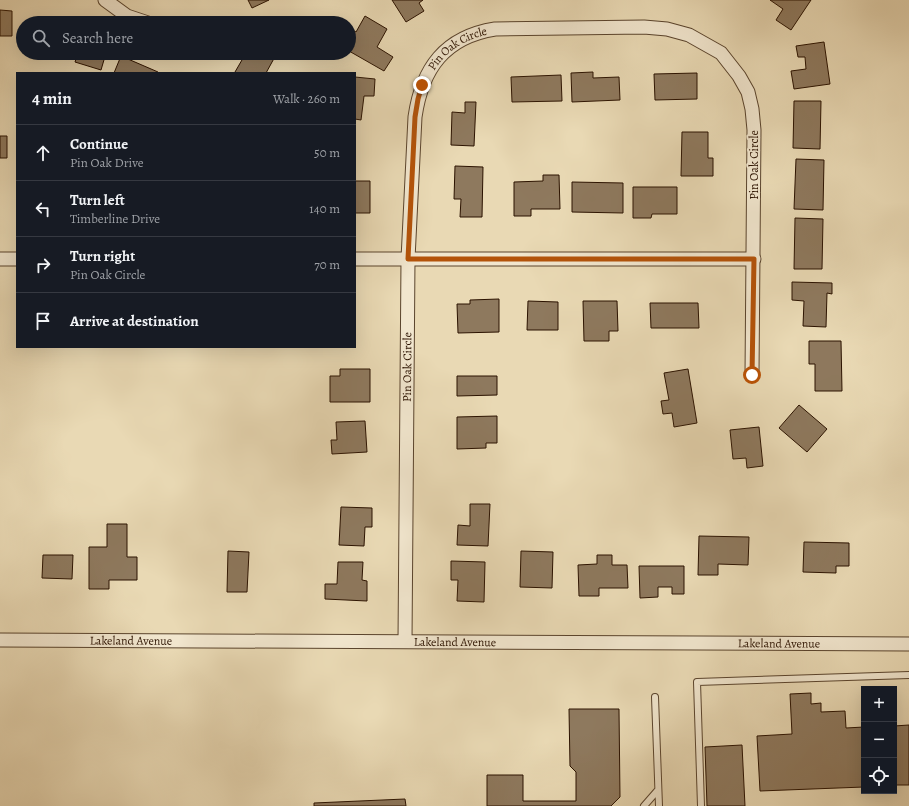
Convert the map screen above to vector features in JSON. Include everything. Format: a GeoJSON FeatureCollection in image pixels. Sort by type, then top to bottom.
{"type":"FeatureCollection","features":[{"type":"Feature","properties":{"kind":"street"},"geometry":{"type":"LineString","coordinates":[[105,0],[127,16]]}},
{"type":"Feature","properties":{"kind":"street","name":"Pin Oak Circle"},"geometry":{"type":"LineString","coordinates":[[405,641],[408,259],[415,117],[422,85],[429,71],[440,57],[452,46],[478,32],[495,28],[644,27],[667,29],[689,35],[721,53],[739,76],[748,92],[752,109],[754,130],[752,375]]}},
{"type":"Feature","properties":{"kind":"street"},"geometry":{"type":"LineString","coordinates":[[0,259],[16,259]]}},
{"type":"Feature","properties":{"kind":"street"},"geometry":{"type":"LineString","coordinates":[[356,259],[754,259]]}},
{"type":"Feature","properties":{"kind":"street","name":"Lakeland Avenue"},"geometry":{"type":"LineString","coordinates":[[0,640],[909,644]]}},
{"type":"Feature","properties":{"kind":"lane"},"geometry":{"type":"LineString","coordinates":[[701,806],[697,682],[909,675]]}},
{"type":"Feature","properties":{"kind":"lane"},"geometry":{"type":"LineString","coordinates":[[655,697],[659,806]]}},
{"type":"Feature","properties":{"kind":"lane"},"geometry":{"type":"LineString","coordinates":[[644,806],[658,790]]}},
{"type":"Feature","properties":{"kind":"building"},"geometry":{"type":"Polygon","coordinates":[[[248,0],[269,0],[252,8],[248,0]]]}},
{"type":"Feature","properties":{"kind":"building"},"geometry":{"type":"Polygon","coordinates":[[[392,0],[423,0],[419,3],[424,11],[406,22],[392,0]]]}},
{"type":"Feature","properties":{"kind":"building"},"geometry":{"type":"Polygon","coordinates":[[[770,0],[811,0],[791,30],[776,20],[783,9],[770,0]]]}},
{"type":"Feature","properties":{"kind":"building"},"geometry":{"type":"Polygon","coordinates":[[[0,10],[12,11],[12,36],[0,36],[0,10]]]}},
{"type":"Feature","properties":{"kind":"building"},"geometry":{"type":"Polygon","coordinates":[[[365,16],[387,29],[377,47],[393,57],[384,71],[356,55],[356,32],[365,16]]]}},
{"type":"Feature","properties":{"kind":"building"},"geometry":{"type":"Polygon","coordinates":[[[824,42],[830,84],[794,89],[791,71],[806,69],[805,57],[798,57],[796,46],[824,42]]]}},
{"type":"Feature","properties":{"kind":"building"},"geometry":{"type":"Polygon","coordinates":[[[76,60],[104,60],[101,70],[75,62],[76,60]]]}},
{"type":"Feature","properties":{"kind":"building"},"geometry":{"type":"Polygon","coordinates":[[[119,60],[130,60],[158,72],[114,72],[119,60]]]}},
{"type":"Feature","properties":{"kind":"building"},"geometry":{"type":"Polygon","coordinates":[[[242,60],[273,60],[267,72],[235,72],[242,60]]]}},
{"type":"Feature","properties":{"kind":"building"},"geometry":{"type":"Polygon","coordinates":[[[593,72],[593,78],[619,77],[620,100],[572,102],[571,73],[593,72]]]}},
{"type":"Feature","properties":{"kind":"building"},"geometry":{"type":"Polygon","coordinates":[[[697,73],[697,99],[655,100],[654,74],[697,73]]]}},
{"type":"Feature","properties":{"kind":"building"},"geometry":{"type":"Polygon","coordinates":[[[561,75],[562,101],[512,102],[511,77],[561,75]]]}},
{"type":"Feature","properties":{"kind":"building"},"geometry":{"type":"Polygon","coordinates":[[[356,77],[375,79],[374,96],[364,96],[361,120],[356,119],[356,77]]]}},
{"type":"Feature","properties":{"kind":"building"},"geometry":{"type":"Polygon","coordinates":[[[794,101],[821,101],[820,149],[793,148],[794,101]]]}},
{"type":"Feature","properties":{"kind":"building"},"geometry":{"type":"Polygon","coordinates":[[[465,102],[476,102],[474,146],[451,145],[452,112],[465,113],[465,102]]]}},
{"type":"Feature","properties":{"kind":"building"},"geometry":{"type":"Polygon","coordinates":[[[682,132],[708,132],[708,158],[713,158],[713,176],[681,176],[682,132]]]}},
{"type":"Feature","properties":{"kind":"building"},"geometry":{"type":"Polygon","coordinates":[[[0,136],[7,136],[7,158],[0,158],[0,136]]]}},
{"type":"Feature","properties":{"kind":"building"},"geometry":{"type":"Polygon","coordinates":[[[796,159],[824,160],[823,210],[794,209],[796,159]]]}},
{"type":"Feature","properties":{"kind":"building"},"geometry":{"type":"Polygon","coordinates":[[[455,166],[483,167],[482,217],[460,217],[461,199],[454,199],[455,166]]]}},
{"type":"Feature","properties":{"kind":"building"},"geometry":{"type":"Polygon","coordinates":[[[543,175],[559,175],[560,209],[531,209],[531,216],[514,216],[514,182],[543,181],[543,175]]]}},
{"type":"Feature","properties":{"kind":"building"},"geometry":{"type":"Polygon","coordinates":[[[356,181],[370,181],[370,213],[356,213],[356,181]]]}},
{"type":"Feature","properties":{"kind":"building"},"geometry":{"type":"Polygon","coordinates":[[[572,182],[623,183],[623,213],[572,212],[572,182]]]}},
{"type":"Feature","properties":{"kind":"building"},"geometry":{"type":"Polygon","coordinates":[[[633,187],[677,187],[677,214],[652,214],[651,218],[633,218],[633,187]]]}},
{"type":"Feature","properties":{"kind":"building"},"geometry":{"type":"Polygon","coordinates":[[[795,218],[823,219],[822,269],[794,269],[795,218]]]}},
{"type":"Feature","properties":{"kind":"building"},"geometry":{"type":"Polygon","coordinates":[[[792,282],[832,283],[832,294],[827,293],[826,327],[803,326],[804,301],[792,300],[792,282]]]}},
{"type":"Feature","properties":{"kind":"building"},"geometry":{"type":"Polygon","coordinates":[[[499,299],[499,332],[458,333],[457,304],[470,304],[470,300],[499,299]]]}},
{"type":"Feature","properties":{"kind":"building"},"geometry":{"type":"Polygon","coordinates":[[[528,301],[558,302],[558,330],[527,330],[528,301]]]}},
{"type":"Feature","properties":{"kind":"building"},"geometry":{"type":"Polygon","coordinates":[[[583,301],[617,301],[618,331],[609,331],[609,341],[584,341],[583,301]]]}},
{"type":"Feature","properties":{"kind":"building"},"geometry":{"type":"Polygon","coordinates":[[[650,303],[698,303],[699,328],[651,328],[650,303]]]}},
{"type":"Feature","properties":{"kind":"building"},"geometry":{"type":"Polygon","coordinates":[[[809,341],[841,341],[842,391],[815,391],[815,364],[809,364],[809,341]]]}},
{"type":"Feature","properties":{"kind":"building"},"geometry":{"type":"Polygon","coordinates":[[[340,369],[370,369],[370,402],[330,402],[330,376],[340,376],[340,369]]]}},
{"type":"Feature","properties":{"kind":"building"},"geometry":{"type":"Polygon","coordinates":[[[688,369],[697,423],[674,427],[672,413],[663,414],[661,401],[669,400],[664,373],[688,369]]]}},
{"type":"Feature","properties":{"kind":"building"},"geometry":{"type":"Polygon","coordinates":[[[457,376],[497,376],[497,395],[457,396],[457,376]]]}},
{"type":"Feature","properties":{"kind":"building"},"geometry":{"type":"Polygon","coordinates":[[[799,405],[827,429],[807,452],[779,428],[799,405]]]}},
{"type":"Feature","properties":{"kind":"building"},"geometry":{"type":"Polygon","coordinates":[[[497,416],[497,443],[486,443],[486,448],[457,449],[457,417],[497,416]]]}},
{"type":"Feature","properties":{"kind":"building"},"geometry":{"type":"Polygon","coordinates":[[[365,421],[367,452],[332,454],[331,440],[337,440],[336,422],[365,421]]]}},
{"type":"Feature","properties":{"kind":"building"},"geometry":{"type":"Polygon","coordinates":[[[759,427],[763,466],[747,468],[746,458],[733,459],[730,430],[759,427]]]}},
{"type":"Feature","properties":{"kind":"building"},"geometry":{"type":"Polygon","coordinates":[[[470,504],[490,504],[488,546],[457,545],[458,525],[470,526],[470,504]]]}},
{"type":"Feature","properties":{"kind":"building"},"geometry":{"type":"Polygon","coordinates":[[[341,507],[372,508],[372,527],[365,527],[364,546],[339,545],[341,507]]]}},
{"type":"Feature","properties":{"kind":"building"},"geometry":{"type":"Polygon","coordinates":[[[107,524],[127,524],[127,557],[137,557],[137,580],[109,580],[109,589],[89,589],[89,547],[107,547],[107,524]]]}},
{"type":"Feature","properties":{"kind":"building"},"geometry":{"type":"Polygon","coordinates":[[[699,536],[749,537],[748,565],[718,564],[718,575],[698,575],[699,536]]]}},
{"type":"Feature","properties":{"kind":"building"},"geometry":{"type":"Polygon","coordinates":[[[804,542],[849,543],[849,566],[836,566],[836,573],[803,572],[804,542]]]}},
{"type":"Feature","properties":{"kind":"building"},"geometry":{"type":"Polygon","coordinates":[[[228,551],[249,552],[247,592],[227,592],[228,551]]]}},
{"type":"Feature","properties":{"kind":"building"},"geometry":{"type":"Polygon","coordinates":[[[521,551],[553,552],[552,588],[520,587],[521,551]]]}},
{"type":"Feature","properties":{"kind":"building"},"geometry":{"type":"Polygon","coordinates":[[[43,555],[73,555],[72,579],[42,578],[43,555]]]}},
{"type":"Feature","properties":{"kind":"building"},"geometry":{"type":"Polygon","coordinates":[[[597,555],[612,555],[612,565],[627,565],[628,588],[599,588],[599,596],[579,596],[578,565],[597,564],[597,555]]]}},
{"type":"Feature","properties":{"kind":"building"},"geometry":{"type":"Polygon","coordinates":[[[451,561],[485,562],[484,602],[457,601],[458,580],[451,580],[451,561]]]}},
{"type":"Feature","properties":{"kind":"building"},"geometry":{"type":"Polygon","coordinates":[[[338,562],[363,562],[362,580],[367,581],[367,601],[325,599],[325,584],[337,584],[338,562]]]}},
{"type":"Feature","properties":{"kind":"building"},"geometry":{"type":"Polygon","coordinates":[[[639,566],[684,566],[684,594],[672,594],[672,587],[658,587],[658,597],[640,598],[639,566]]]}},
{"type":"Feature","properties":{"kind":"building"},"geometry":{"type":"Polygon","coordinates":[[[811,693],[811,704],[821,703],[821,712],[845,711],[846,728],[861,727],[861,787],[760,791],[757,736],[792,734],[790,694],[811,693]]]}},
{"type":"Feature","properties":{"kind":"building"},"geometry":{"type":"Polygon","coordinates":[[[569,709],[619,709],[620,797],[611,806],[487,806],[487,775],[523,775],[523,801],[576,801],[576,772],[570,766],[569,709]]]}},
{"type":"Feature","properties":{"kind":"building"},"geometry":{"type":"Polygon","coordinates":[[[909,725],[909,785],[897,785],[897,726],[909,725]]]}},
{"type":"Feature","properties":{"kind":"building"},"geometry":{"type":"Polygon","coordinates":[[[742,745],[745,806],[707,806],[705,747],[742,745]]]}},
{"type":"Feature","properties":{"kind":"building"},"geometry":{"type":"Polygon","coordinates":[[[405,799],[406,806],[314,806],[314,803],[405,799]]]}},
{"type":"Feature","properties":{"kind":"route"},"geometry":{"type":"LineString","coordinates":[[422,85],[415,117],[408,259],[754,259],[752,375]]}}]}
